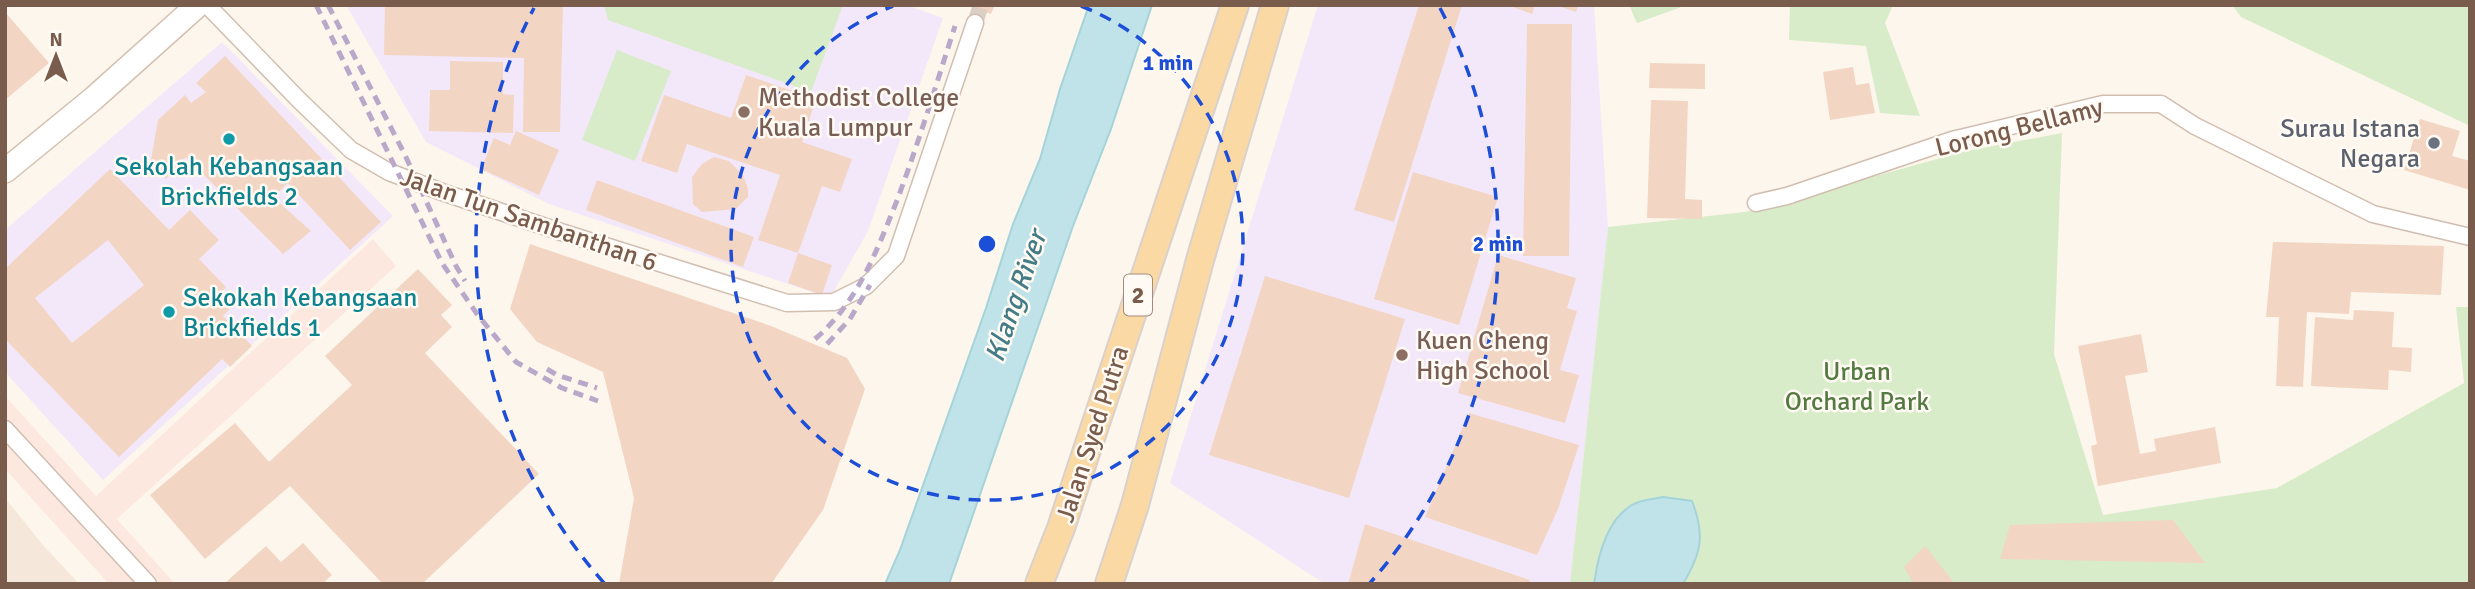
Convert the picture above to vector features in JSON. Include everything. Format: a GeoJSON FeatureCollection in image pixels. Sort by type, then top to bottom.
{"type":"FeatureCollection","features":[{"type":"Feature","properties":{"kind":"main road"},"geometry":{"type":"LineString","coordinates":[[5,172],[93,99],[198,5]]}},
{"type":"Feature","properties":{"kind":"main road","name":"Jalan Syed Putra"},"geometry":{"type":"LineString","coordinates":[[1039,584],[1073,492],[1235,5]]}},
{"type":"Feature","properties":{"kind":"main road","name":"Jalan Syed Putra"},"geometry":{"type":"LineString","coordinates":[[1109,584],[1138,495],[1200,260],[1275,5]]}},
{"type":"Feature","properties":{"kind":"street","name":"Jalan Tun Sambanthan 6"},"geometry":{"type":"LineString","coordinates":[[207,5],[351,150],[390,172],[561,232],[787,303],[834,302],[866,286],[896,256],[975,23]]}},
{"type":"Feature","properties":{"kind":"street","name":"Lorong Bellamy"},"geometry":{"type":"LineString","coordinates":[[1756,203],[1787,196],[1952,141],[2103,104],[2161,104],[2195,126],[2373,214],[2470,237]]}},
{"type":"Feature","properties":{"kind":"street"},"geometry":{"type":"LineString","coordinates":[[5,429],[148,584]]}},
{"type":"Feature","properties":{"kind":"shaded area","name":"Methodist College Kuala Lumpur"},"geometry":{"type":"Polygon","coordinates":[[[346,5],[906,5],[943,18],[868,231],[830,298],[549,204],[426,142],[346,5]]]}},
{"type":"Feature","properties":{"kind":"shaded area","name":"Kuen Cheng High School"},"geometry":{"type":"Polygon","coordinates":[[[1318,5],[1594,5],[1608,227],[1570,584],[1325,584],[1170,483],[1318,5]]]}},
{"type":"Feature","properties":{"kind":"shaded area"},"geometry":{"type":"Polygon","coordinates":[[[222,42],[393,216],[103,480],[5,372],[5,230],[222,42]]]}},
{"type":"Feature","properties":{"kind":"shaded area"},"geometry":{"type":"Polygon","coordinates":[[[373,239],[396,266],[117,519],[175,584],[109,584],[5,469],[5,396],[96,496],[373,239]]]}},
{"type":"Feature","properties":{"kind":"shaded area"},"geometry":{"type":"Polygon","coordinates":[[[5,498],[42,544],[79,584],[5,584],[5,498]]]}},
{"type":"Feature","properties":{"kind":"green space"},"geometry":{"type":"Polygon","coordinates":[[[604,5],[843,5],[811,92],[608,20],[604,5]]]}},
{"type":"Feature","properties":{"kind":"green space"},"geometry":{"type":"Polygon","coordinates":[[[1629,5],[1687,5],[1637,23],[1629,5]]]}},
{"type":"Feature","properties":{"kind":"green space"},"geometry":{"type":"Polygon","coordinates":[[[1790,5],[1893,5],[1885,23],[1920,116],[1880,113],[1866,46],[1789,40],[1790,5]]]}},
{"type":"Feature","properties":{"kind":"green space"},"geometry":{"type":"Polygon","coordinates":[[[2232,5],[2470,5],[2470,126],[2241,17],[2232,5]]]}},
{"type":"Feature","properties":{"kind":"green space"},"geometry":{"type":"Polygon","coordinates":[[[617,50],[671,71],[635,161],[582,140],[617,50]]]}},
{"type":"Feature","properties":{"kind":"green space","name":"Urban Orchard Park"},"geometry":{"type":"Polygon","coordinates":[[[2062,133],[2054,354],[2103,515],[2277,488],[2464,383],[2456,307],[2470,307],[2470,584],[1570,584],[1608,227],[1745,212],[1966,151],[2062,133]]]}},
{"type":"Feature","properties":{"kind":"water","name":"Klang River"},"geometry":{"type":"Polygon","coordinates":[[[1089,5],[1152,5],[1111,129],[1073,226],[949,584],[885,584],[900,550],[1013,224],[1040,159],[1060,89],[1089,5]]]}},
{"type":"Feature","properties":{"kind":"water"},"geometry":{"type":"Polygon","coordinates":[[[1663,497],[1692,501],[1699,524],[1698,553],[1683,584],[1594,584],[1601,549],[1618,517],[1636,503],[1663,497]]]}},
{"type":"Feature","properties":{"kind":"building"},"geometry":{"type":"Polygon","coordinates":[[[385,5],[563,5],[560,132],[523,132],[524,58],[384,55],[385,5]]]}},
{"type":"Feature","properties":{"kind":"building"},"geometry":{"type":"Polygon","coordinates":[[[967,5],[995,5],[991,14],[967,5]]]}},
{"type":"Feature","properties":{"kind":"building"},"geometry":{"type":"Polygon","coordinates":[[[1419,5],[1462,5],[1394,222],[1354,210],[1419,5]]]}},
{"type":"Feature","properties":{"kind":"building"},"geometry":{"type":"Polygon","coordinates":[[[1507,5],[1535,5],[1532,14],[1507,5]]]}},
{"type":"Feature","properties":{"kind":"building"},"geometry":{"type":"Polygon","coordinates":[[[1556,5],[1578,5],[1576,12],[1556,5]]]}},
{"type":"Feature","properties":{"kind":"building"},"geometry":{"type":"Polygon","coordinates":[[[5,12],[49,63],[5,100],[5,12]]]}},
{"type":"Feature","properties":{"kind":"building"},"geometry":{"type":"Polygon","coordinates":[[[1527,24],[1572,24],[1569,256],[1523,256],[1527,24]]]}},
{"type":"Feature","properties":{"kind":"building","name":"Sekolah Kebangsaan Brickfields 2"},"geometry":{"type":"Polygon","coordinates":[[[225,56],[381,222],[350,250],[288,183],[273,197],[311,231],[283,254],[186,157],[166,179],[150,165],[158,120],[185,95],[191,103],[206,92],[196,83],[225,56]]]}},
{"type":"Feature","properties":{"kind":"building"},"geometry":{"type":"Polygon","coordinates":[[[450,61],[503,62],[503,94],[514,95],[513,133],[429,131],[430,90],[450,90],[450,61]]]}},
{"type":"Feature","properties":{"kind":"building"},"geometry":{"type":"Polygon","coordinates":[[[1650,63],[1705,64],[1705,89],[1649,88],[1650,63]]]}},
{"type":"Feature","properties":{"kind":"building"},"geometry":{"type":"Polygon","coordinates":[[[1853,67],[1856,85],[1869,83],[1875,113],[1830,120],[1823,72],[1853,67]]]}},
{"type":"Feature","properties":{"kind":"building"},"geometry":{"type":"Polygon","coordinates":[[[746,75],[816,99],[802,142],[852,159],[840,192],[822,186],[798,253],[758,240],[780,175],[687,144],[677,173],[641,161],[664,95],[731,118],[746,75]]]}},
{"type":"Feature","properties":{"kind":"building"},"geometry":{"type":"Polygon","coordinates":[[[1651,100],[1688,101],[1685,199],[1702,200],[1702,219],[1647,218],[1651,100]]]}},
{"type":"Feature","properties":{"kind":"building","name":"Surau Istana Negara"},"geometry":{"type":"Polygon","coordinates":[[[2420,119],[2460,131],[2452,156],[2470,161],[2470,190],[2404,170],[2420,119]]]}},
{"type":"Feature","properties":{"kind":"building"},"geometry":{"type":"Polygon","coordinates":[[[516,131],[559,150],[539,195],[481,169],[494,138],[510,145],[516,131]]]}},
{"type":"Feature","properties":{"kind":"building"},"geometry":{"type":"Polygon","coordinates":[[[714,157],[729,161],[743,175],[748,197],[736,209],[702,212],[693,204],[692,177],[702,164],[714,157]]]}},
{"type":"Feature","properties":{"kind":"building","name":"Sekokah Kebangsaan Brickfields 1"},"geometry":{"type":"Polygon","coordinates":[[[110,169],[169,230],[190,210],[219,240],[199,259],[226,287],[219,295],[231,308],[223,316],[252,346],[230,367],[222,359],[119,457],[5,339],[5,269],[110,169]],[[108,240],[35,298],[72,343],[144,285],[108,240]]]}},
{"type":"Feature","properties":{"kind":"building"},"geometry":{"type":"Polygon","coordinates":[[[1413,172],[1498,197],[1459,325],[1374,299],[1413,172]]]}},
{"type":"Feature","properties":{"kind":"building"},"geometry":{"type":"Polygon","coordinates":[[[597,180],[754,237],[743,267],[586,210],[597,180]]]}},
{"type":"Feature","properties":{"kind":"building"},"geometry":{"type":"Polygon","coordinates":[[[2273,242],[2444,246],[2441,295],[2351,292],[2349,314],[2307,312],[2303,387],[2276,386],[2279,317],[2266,317],[2273,242]]]}},
{"type":"Feature","properties":{"kind":"building"},"geometry":{"type":"Polygon","coordinates":[[[530,244],[771,326],[847,358],[865,389],[823,510],[771,584],[619,584],[634,498],[603,372],[537,342],[510,309],[530,244]]]}},
{"type":"Feature","properties":{"kind":"building"},"geometry":{"type":"Polygon","coordinates":[[[798,253],[832,265],[822,295],[788,283],[798,253]]]}},
{"type":"Feature","properties":{"kind":"building"},"geometry":{"type":"Polygon","coordinates":[[[1498,255],[1576,278],[1567,308],[1577,311],[1560,370],[1579,375],[1565,423],[1458,393],[1498,255]]]}},
{"type":"Feature","properties":{"kind":"building"},"geometry":{"type":"Polygon","coordinates":[[[418,269],[452,305],[441,315],[452,327],[425,353],[539,474],[422,584],[383,584],[290,486],[205,559],[150,495],[235,423],[269,462],[352,385],[325,356],[418,269]]]}},
{"type":"Feature","properties":{"kind":"building"},"geometry":{"type":"Polygon","coordinates":[[[1265,276],[1405,319],[1349,498],[1209,455],[1265,276]]]}},
{"type":"Feature","properties":{"kind":"building"},"geometry":{"type":"Polygon","coordinates":[[[2354,310],[2394,312],[2392,347],[2412,348],[2411,372],[2389,370],[2388,390],[2311,386],[2315,317],[2353,320],[2354,310]]]}},
{"type":"Feature","properties":{"kind":"building"},"geometry":{"type":"Polygon","coordinates":[[[2141,334],[2148,372],[2125,376],[2140,454],[2156,451],[2154,439],[2215,427],[2221,463],[2098,486],[2091,446],[2097,444],[2078,346],[2141,334]]]}},
{"type":"Feature","properties":{"kind":"building"},"geometry":{"type":"Polygon","coordinates":[[[1469,413],[1579,445],[1558,509],[1537,555],[1425,517],[1469,413]]]}},
{"type":"Feature","properties":{"kind":"building"},"geometry":{"type":"Polygon","coordinates":[[[2173,520],[2205,563],[2000,559],[2010,525],[2173,520]]]}},
{"type":"Feature","properties":{"kind":"building"},"geometry":{"type":"Polygon","coordinates":[[[1365,524],[1530,580],[1528,584],[1348,584],[1365,524]]]}},
{"type":"Feature","properties":{"kind":"building"},"geometry":{"type":"Polygon","coordinates":[[[303,543],[332,575],[322,584],[224,584],[266,546],[281,562],[303,543]]]}},
{"type":"Feature","properties":{"kind":"building"},"geometry":{"type":"Polygon","coordinates":[[[1925,546],[1955,584],[1914,584],[1904,567],[1925,546]]]}},
{"type":"Feature","properties":{"kind":"tunnel"},"geometry":{"type":"LineString","coordinates":[[975,23],[981,5]]}},
{"type":"Feature","properties":{"kind":"railway"},"geometry":{"type":"LineString","coordinates":[[316,5],[442,263],[477,314],[516,362],[562,388],[598,401]]}},
{"type":"Feature","properties":{"kind":"railway"},"geometry":{"type":"LineString","coordinates":[[328,5],[405,155],[465,281]]}},
{"type":"Feature","properties":{"kind":"railway"},"geometry":{"type":"LineString","coordinates":[[815,339],[843,310],[864,276],[881,240],[912,159],[955,26]]}},
{"type":"Feature","properties":{"kind":"railway"},"geometry":{"type":"LineString","coordinates":[[827,344],[850,319],[870,285]]}},
{"type":"Feature","properties":{"kind":"railway"},"geometry":{"type":"LineString","coordinates":[[547,369],[597,388]]}},
{"type":"Feature","properties":{"kind":"place","name":"Methodist College Kuala Lumpur"},"geometry":{"type":"Point","coordinates":[744,112]}},
{"type":"Feature","properties":{"kind":"place","name":"Sekolah Kebangsaan Brickfields 2"},"geometry":{"type":"Point","coordinates":[229,139]}},
{"type":"Feature","properties":{"kind":"place","name":"Surau Istana Negara"},"geometry":{"type":"Point","coordinates":[2434,143]}},
{"type":"Feature","properties":{"kind":"place","name":"Sekokah Kebangsaan Brickfields 1"},"geometry":{"type":"Point","coordinates":[169,312]}},
{"type":"Feature","properties":{"kind":"place","name":"Kuen Cheng High School"},"geometry":{"type":"Point","coordinates":[1402,355]}}]}
